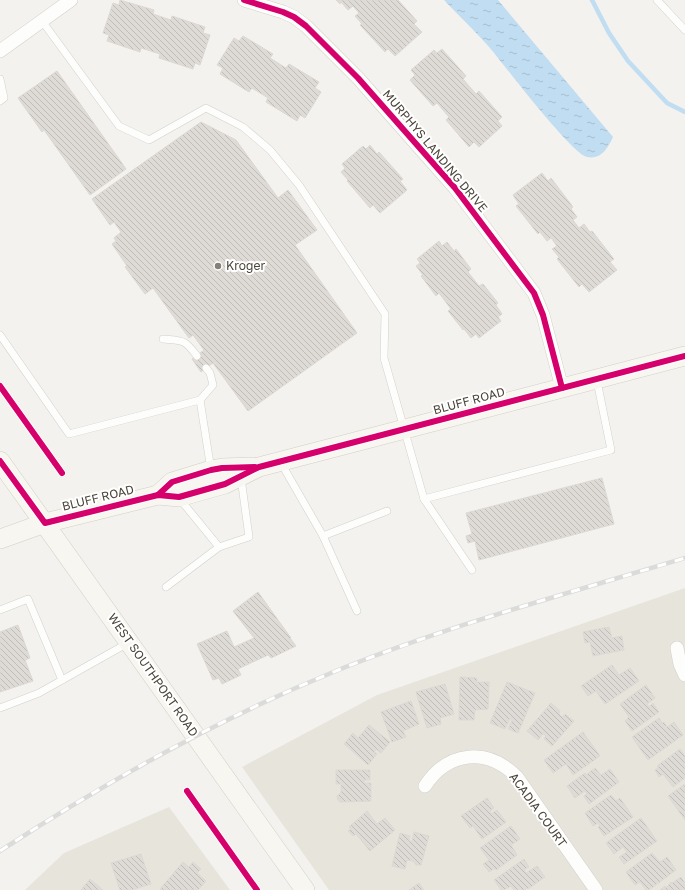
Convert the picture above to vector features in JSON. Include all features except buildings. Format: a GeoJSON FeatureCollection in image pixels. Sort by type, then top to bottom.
{"type":"FeatureCollection","features":[{"type":"Feature","properties":{"kind":"main road","name":"BLUFF ROAD"},"geometry":{"type":"LineString","coordinates":[[0,539],[45,523],[158,495],[179,497],[225,484],[259,467],[280,461],[685,356]]}},
{"type":"Feature","properties":{"kind":"main road","name":"WEST SOUTHPORT ROAD"},"geometry":{"type":"LineString","coordinates":[[0,461],[305,890]]}},
{"type":"Feature","properties":{"kind":"main road","name":"BLUFF ROAD"},"geometry":{"type":"LineString","coordinates":[[158,495],[172,482],[211,470],[222,468],[259,467]]}},
{"type":"Feature","properties":{"kind":"street"},"geometry":{"type":"LineString","coordinates":[[0,51],[71,0]]}},
{"type":"Feature","properties":{"kind":"street","name":"MURPHYS LANDING DRIVE"},"geometry":{"type":"LineString","coordinates":[[244,0],[283,12],[294,17],[310,29],[358,78],[455,188],[534,293],[543,314],[562,388]]}},
{"type":"Feature","properties":{"kind":"street"},"geometry":{"type":"LineString","coordinates":[[676,648],[680,664],[685,675]]}},
{"type":"Feature","properties":{"kind":"street","name":"ACADIA COURT"},"geometry":{"type":"LineString","coordinates":[[425,786],[430,777],[437,770],[447,763],[460,758],[470,756],[481,757],[494,761],[506,768],[517,777],[596,890]]}},
{"type":"Feature","properties":{"kind":"lane"},"geometry":{"type":"LineString","coordinates":[[657,0],[685,30]]}},
{"type":"Feature","properties":{"kind":"lane"},"geometry":{"type":"LineString","coordinates":[[42,21],[119,126],[149,140],[206,108],[243,128],[270,150],[299,184],[384,314],[384,358],[424,500],[472,570]]}},
{"type":"Feature","properties":{"kind":"lane"},"geometry":{"type":"LineString","coordinates":[[0,79],[4,98],[0,101]]}},
{"type":"Feature","properties":{"kind":"lane"},"geometry":{"type":"LineString","coordinates":[[0,335],[69,434],[200,400],[213,385],[210,373],[206,368]]}},
{"type":"Feature","properties":{"kind":"lane"},"geometry":{"type":"LineString","coordinates":[[163,340],[179,340],[187,343],[197,356]]}},
{"type":"Feature","properties":{"kind":"lane"},"geometry":{"type":"LineString","coordinates":[[424,500],[611,450],[597,378]]}},
{"type":"Feature","properties":{"kind":"lane"},"geometry":{"type":"LineString","coordinates":[[200,400],[211,470]]}},
{"type":"Feature","properties":{"kind":"lane"},"geometry":{"type":"LineString","coordinates":[[280,461],[323,536],[356,611]]}},
{"type":"Feature","properties":{"kind":"lane"},"geometry":{"type":"LineString","coordinates":[[166,587],[220,547],[249,537],[241,476]]}},
{"type":"Feature","properties":{"kind":"lane"},"geometry":{"type":"LineString","coordinates":[[179,497],[220,547]]}},
{"type":"Feature","properties":{"kind":"lane"},"geometry":{"type":"LineString","coordinates":[[323,536],[387,511]]}},
{"type":"Feature","properties":{"kind":"lane"},"geometry":{"type":"LineString","coordinates":[[0,610],[28,600],[62,680]]}},
{"type":"Feature","properties":{"kind":"lane"},"geometry":{"type":"LineString","coordinates":[[0,708],[39,693],[129,642]]}},
{"type":"Feature","properties":{"kind":"shaded area"},"geometry":{"type":"Polygon","coordinates":[[[685,588],[685,890],[329,890],[242,767],[377,695],[685,588]]]}},
{"type":"Feature","properties":{"kind":"shaded area"},"geometry":{"type":"Polygon","coordinates":[[[169,807],[230,890],[25,890],[64,853],[169,807]]]}},
{"type":"Feature","properties":{"kind":"water"},"geometry":{"type":"Polygon","coordinates":[[[444,0],[498,0],[613,137],[603,152],[596,157],[587,157],[567,141],[538,108],[490,48],[444,0]]]}},
{"type":"Feature","properties":{"kind":"waterway"},"geometry":{"type":"LineString","coordinates":[[592,0],[609,33],[628,61],[667,103],[685,112]]}},
{"type":"Feature","properties":{"kind":"railway"},"geometry":{"type":"LineString","coordinates":[[0,851],[80,801],[161,754],[245,711],[331,673],[462,625],[685,558]]}},
{"type":"Feature","properties":{"kind":"cycle path"},"geometry":{"type":"LineString","coordinates":[[244,0],[283,12],[294,17],[306,26],[358,78],[455,188],[534,293],[543,315],[562,388]]}},
{"type":"Feature","properties":{"kind":"cycle path"},"geometry":{"type":"LineString","coordinates":[[0,461],[45,523],[158,495],[179,497],[225,484],[259,467],[685,356]]}},
{"type":"Feature","properties":{"kind":"cycle path"},"geometry":{"type":"LineString","coordinates":[[0,386],[62,473]]}},
{"type":"Feature","properties":{"kind":"cycle path"},"geometry":{"type":"LineString","coordinates":[[158,495],[172,482],[211,470],[222,468],[255,467]]}},
{"type":"Feature","properties":{"kind":"cycle path"},"geometry":{"type":"LineString","coordinates":[[187,791],[257,890]]}},
{"type":"Feature","properties":{"kind":"place","name":"Kroger"},"geometry":{"type":"Point","coordinates":[218,266]}}]}
